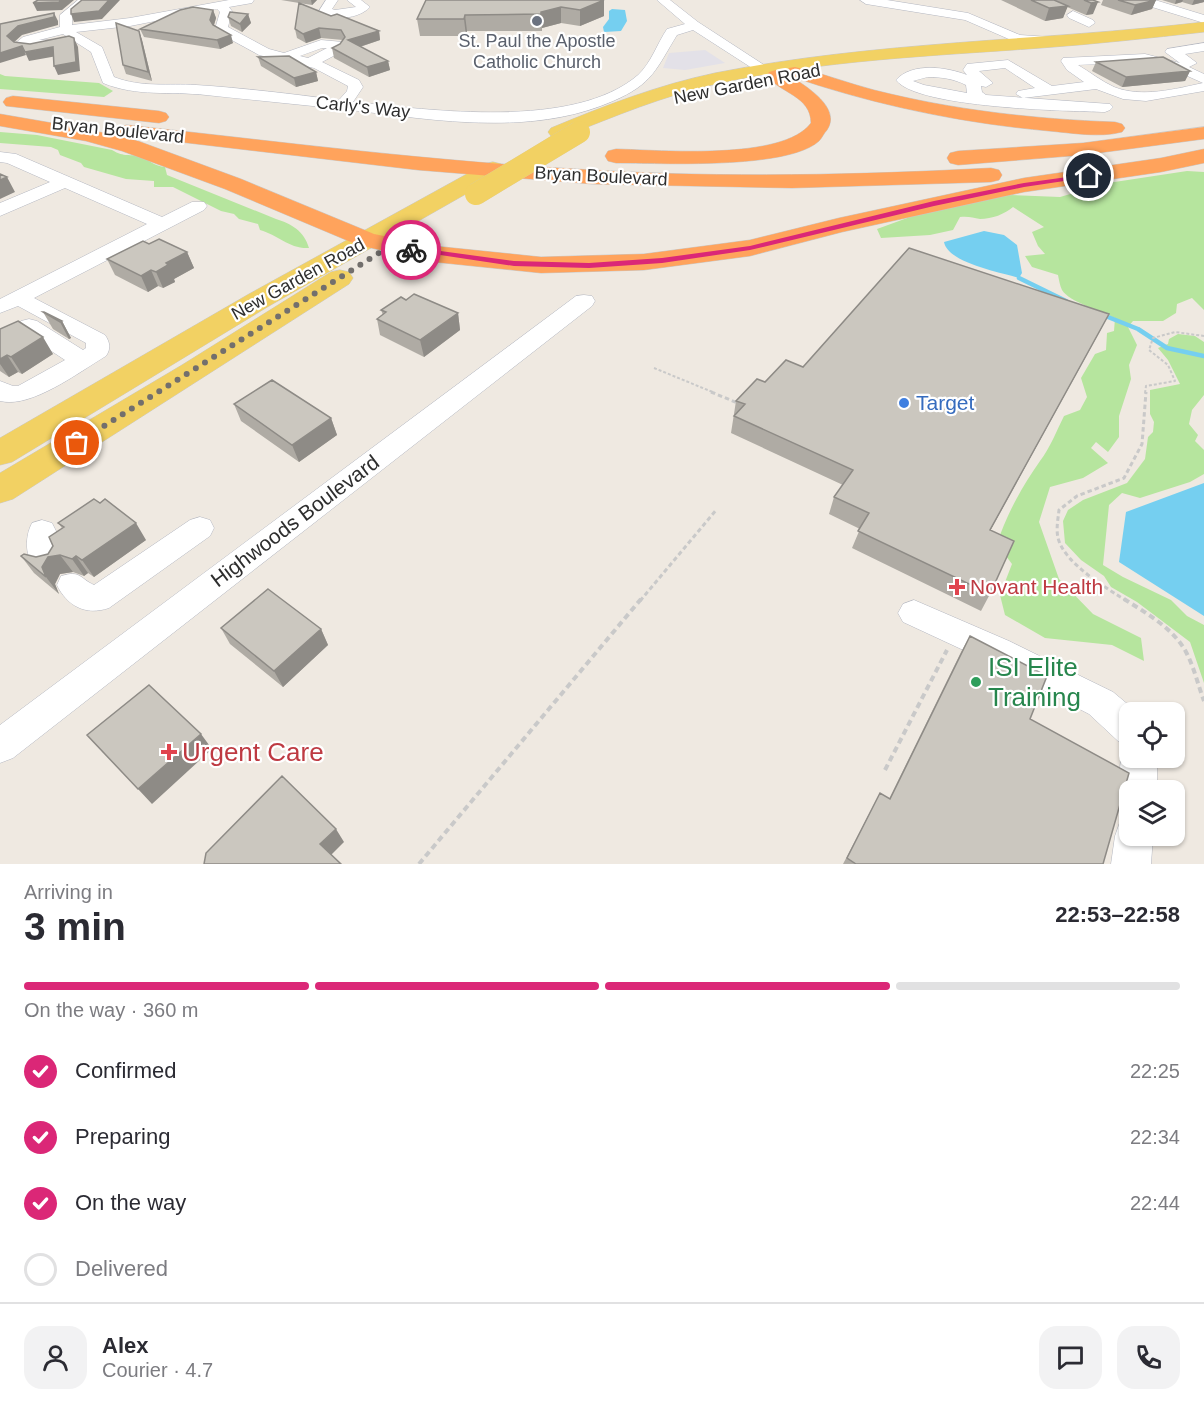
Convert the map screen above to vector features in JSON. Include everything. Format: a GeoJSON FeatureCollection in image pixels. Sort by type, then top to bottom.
{"type":"FeatureCollection","features":[{"type":"Feature","properties":{"kind":"highway"},"geometry":{"type":"LineString","coordinates":[[842,66],[830,70],[832,75],[873,96]]}},
{"type":"Feature","properties":{"kind":"highway"},"geometry":{"type":"LineString","coordinates":[[778,71],[873,96],[979,116],[1056,125],[1125,129],[1204,124]]}},
{"type":"Feature","properties":{"kind":"highway"},"geometry":{"type":"LineString","coordinates":[[551,156],[729,156],[770,152],[801,143],[817,132],[822,121],[821,114],[812,101],[778,71]]}},
{"type":"Feature","properties":{"kind":"highway","name":"Bryan Boulevard"},"geometry":{"type":"LineString","coordinates":[[0,101],[423,146],[551,156],[734,163],[850,163],[1051,152],[1204,133]]}},
{"type":"Feature","properties":{"kind":"highway"},"geometry":{"type":"LineString","coordinates":[[0,119],[87,135],[130,146],[233,184],[379,243],[434,254],[532,264],[610,264],[676,259],[750,248],[839,225],[1024,185],[1161,165],[1204,154]]}},
{"type":"Feature","properties":{"kind":"highway","name":"Bryan Boulevard"},"geometry":{"type":"LineString","coordinates":[[0,119],[407,162],[569,175],[693,181],[863,181],[998,175],[1119,165],[1204,154]]}},
{"type":"Feature","properties":{"kind":"main road","name":"New Garden Road"},"geometry":{"type":"LineString","coordinates":[[0,453],[259,300],[379,243],[569,132],[689,93],[778,71],[981,48],[1017,55],[1090,31],[1204,27]]}},
{"type":"Feature","properties":{"kind":"main road","name":"New Garden Road"},"geometry":{"type":"LineString","coordinates":[[778,71],[1017,55],[1204,34]]}},
{"type":"Feature","properties":{"kind":"main road","name":"New Garden Road"},"geometry":{"type":"LineString","coordinates":[[0,490],[193,372],[379,243]]}},
{"type":"Feature","properties":{"kind":"street"},"geometry":{"type":"LineString","coordinates":[[69,28],[85,0]]}},
{"type":"Feature","properties":{"kind":"street"},"geometry":{"type":"LineString","coordinates":[[48,17],[69,28],[129,22],[248,0]]}},
{"type":"Feature","properties":{"kind":"street"},"geometry":{"type":"LineString","coordinates":[[332,0],[325,11],[338,14],[359,11],[364,7],[353,0]]}},
{"type":"Feature","properties":{"kind":"street"},"geometry":{"type":"LineString","coordinates":[[663,0],[778,71]]}},
{"type":"Feature","properties":{"kind":"street"},"geometry":{"type":"LineString","coordinates":[[670,0],[699,21],[746,45],[778,71]]}},
{"type":"Feature","properties":{"kind":"street"},"geometry":{"type":"LineString","coordinates":[[684,0],[699,21]]}},
{"type":"Feature","properties":{"kind":"street"},"geometry":{"type":"LineString","coordinates":[[866,0],[968,17],[1018,39],[1090,31]]}},
{"type":"Feature","properties":{"kind":"street"},"geometry":{"type":"LineString","coordinates":[[1143,0],[1204,19]]}},
{"type":"Feature","properties":{"kind":"street"},"geometry":{"type":"LineString","coordinates":[[220,5],[226,10],[221,30],[264,52],[310,62],[354,83],[356,87],[354,92],[344,104]]}},
{"type":"Feature","properties":{"kind":"street"},"geometry":{"type":"LineString","coordinates":[[1065,12],[1090,31]]}},
{"type":"Feature","properties":{"kind":"street"},"geometry":{"type":"LineString","coordinates":[[952,14],[980,31],[984,41],[981,48]]}},
{"type":"Feature","properties":{"kind":"street"},"geometry":{"type":"LineString","coordinates":[[989,14],[1007,26]]}},
{"type":"Feature","properties":{"kind":"street","name":"Carly's Way"},"geometry":{"type":"LineString","coordinates":[[69,28],[97,50],[108,80],[124,88],[194,89],[477,117],[526,115],[583,106],[621,92],[638,82],[651,69],[672,32],[699,21]]}},
{"type":"Feature","properties":{"kind":"street"},"geometry":{"type":"LineString","coordinates":[[288,57],[321,44],[338,45],[336,49],[310,62]]}},
{"type":"Feature","properties":{"kind":"street"},"geometry":{"type":"LineString","coordinates":[[1204,47],[1172,51],[1204,69]]}},
{"type":"Feature","properties":{"kind":"street"},"geometry":{"type":"LineString","coordinates":[[1182,58],[1182,55],[1204,52]]}},
{"type":"Feature","properties":{"kind":"street"},"geometry":{"type":"LineString","coordinates":[[1047,89],[1017,55],[972,67],[970,70],[998,91],[1014,95],[1100,84]]}},
{"type":"Feature","properties":{"kind":"street"},"geometry":{"type":"LineString","coordinates":[[1204,80],[1178,66],[1156,59],[1133,57],[1068,61],[1072,67],[1111,91],[1131,96],[1155,96],[1204,87]]}},
{"type":"Feature","properties":{"kind":"street"},"geometry":{"type":"LineString","coordinates":[[1096,61],[1115,75],[1169,105]]}},
{"type":"Feature","properties":{"kind":"street"},"geometry":{"type":"LineString","coordinates":[[1055,75],[1105,107]]}},
{"type":"Feature","properties":{"kind":"street"},"geometry":{"type":"LineString","coordinates":[[984,101],[1105,107],[1169,105],[1204,98]]}},
{"type":"Feature","properties":{"kind":"street"},"geometry":{"type":"LineString","coordinates":[[0,157],[10,158],[162,224]]}},
{"type":"Feature","properties":{"kind":"street"},"geometry":{"type":"LineString","coordinates":[[0,210],[65,182]]}},
{"type":"Feature","properties":{"kind":"street"},"geometry":{"type":"LineString","coordinates":[[10,302],[198,206]]}},
{"type":"Feature","properties":{"kind":"street","name":"Highwoods Boulevard"},"geometry":{"type":"LineString","coordinates":[[2,743],[584,301]]}},
{"type":"Feature","properties":{"kind":"street"},"geometry":{"type":"LineString","coordinates":[[0,389],[8,395],[24,393],[98,351],[97,340],[51,314],[10,302]]}},
{"type":"Feature","properties":{"kind":"street"},"geometry":{"type":"LineString","coordinates":[[51,314],[19,331],[82,360]]}},
{"type":"Feature","properties":{"kind":"street"},"geometry":{"type":"LineString","coordinates":[[72,585],[82,596],[98,599],[200,528]]}},
{"type":"Feature","properties":{"kind":"street"},"geometry":{"type":"LineString","coordinates":[[42,531],[42,554],[50,562]]}},
{"type":"Feature","properties":{"kind":"street"},"geometry":{"type":"LineString","coordinates":[[914,613],[998,651],[1101,704],[1119,720]]}},
{"type":"Feature","properties":{"kind":"street"},"geometry":{"type":"LineString","coordinates":[[1131,864],[1133,846]]}},
{"type":"Feature","properties":{"kind":"path"},"geometry":{"type":"LineString","coordinates":[[1204,336],[1175,332],[1153,338],[1149,350],[1168,365],[1175,381],[1146,386],[1142,444],[1136,459],[1124,478],[1077,496],[1059,510],[1056,529],[1062,549],[1087,572],[1178,639],[1204,701]]}},
{"type":"Feature","properties":{"kind":"path"},"geometry":{"type":"LineString","coordinates":[[654,368],[744,406]]}},
{"type":"Feature","properties":{"kind":"path"},"geometry":{"type":"LineString","coordinates":[[419,864],[717,509]]}},
{"type":"Feature","properties":{"kind":"path"},"geometry":{"type":"LineString","coordinates":[[885,770],[948,649]]}},
{"type":"Feature","properties":{"kind":"shaded area"},"geometry":{"type":"Polygon","coordinates":[[[705,50],[725,63],[685,70],[663,68],[669,53],[705,50]]]}},
{"type":"Feature","properties":{"kind":"green space"},"geometry":{"type":"Polygon","coordinates":[[[0,74],[99,83],[113,91],[104,97],[0,89],[0,74]]]}},
{"type":"Feature","properties":{"kind":"green space"},"geometry":{"type":"Polygon","coordinates":[[[0,132],[37,135],[142,157],[165,167],[167,175],[292,226],[301,233],[309,248],[289,244],[260,230],[258,224],[239,219],[234,214],[221,211],[173,187],[154,187],[154,181],[126,179],[84,167],[81,163],[60,155],[58,150],[51,147],[0,143],[0,132]]]}},
{"type":"Feature","properties":{"kind":"green space"},"geometry":{"type":"Polygon","coordinates":[[[1187,171],[1204,172],[1204,310],[1192,298],[1177,304],[1176,313],[1163,321],[1133,321],[1128,327],[1137,345],[1129,365],[1131,379],[1119,416],[1119,437],[1108,452],[1096,442],[1091,448],[1108,463],[1083,478],[1050,487],[1039,522],[1059,579],[1093,614],[1141,638],[1144,661],[1112,645],[1045,638],[1005,615],[1000,595],[1012,564],[997,544],[1005,522],[1064,416],[1080,410],[1087,397],[1081,378],[1095,354],[1106,350],[1107,333],[1114,331],[1115,318],[1071,298],[1061,288],[1058,275],[1032,267],[1025,256],[1045,254],[1038,246],[1032,232],[1044,227],[1013,207],[989,218],[960,217],[953,230],[930,235],[881,238],[877,229],[910,217],[1009,195],[1060,197],[1108,183],[1187,171]]]}},
{"type":"Feature","properties":{"kind":"green space"},"geometry":{"type":"Polygon","coordinates":[[[1178,334],[1195,336],[1204,342],[1204,395],[1192,410],[1189,424],[1198,435],[1195,441],[1204,450],[1204,474],[1190,482],[1140,498],[1122,493],[1109,505],[1103,565],[1171,600],[1187,616],[1204,625],[1204,683],[1190,642],[1137,602],[1111,587],[1104,576],[1081,560],[1065,543],[1063,521],[1068,510],[1083,500],[1127,483],[1145,459],[1148,437],[1153,432],[1154,422],[1150,414],[1150,390],[1180,384],[1168,360],[1158,348],[1168,344],[1169,339],[1178,334]]]}},
{"type":"Feature","properties":{"kind":"water"},"geometry":{"type":"Polygon","coordinates":[[[612,9],[625,10],[627,21],[621,31],[604,32],[603,27],[612,9]]]}},
{"type":"Feature","properties":{"kind":"water"},"geometry":{"type":"Polygon","coordinates":[[[984,231],[1004,235],[1017,245],[1022,273],[1019,278],[964,261],[955,256],[944,242],[984,231]]]}},
{"type":"Feature","properties":{"kind":"water"},"geometry":{"type":"Polygon","coordinates":[[[1204,483],[1204,616],[1119,562],[1126,512],[1204,483]]]}},
{"type":"Feature","properties":{"kind":"building"},"geometry":{"type":"Polygon","coordinates":[[[38,0],[61,0],[33,3],[38,0]]]}},
{"type":"Feature","properties":{"kind":"building"},"geometry":{"type":"Polygon","coordinates":[[[82,0],[109,0],[99,11],[71,14],[71,9],[82,0]]]}},
{"type":"Feature","properties":{"kind":"building"},"geometry":{"type":"Polygon","coordinates":[[[426,0],[604,0],[580,10],[561,7],[541,12],[541,14],[465,15],[464,19],[417,19],[426,0]]]}},
{"type":"Feature","properties":{"kind":"building"},"geometry":{"type":"Polygon","coordinates":[[[1031,0],[1054,0],[1068,6],[1049,8],[1031,0]]]}},
{"type":"Feature","properties":{"kind":"building"},"geometry":{"type":"Polygon","coordinates":[[[1084,0],[1093,0],[1098,2],[1091,3],[1084,0]]]}},
{"type":"Feature","properties":{"kind":"building"},"geometry":{"type":"Polygon","coordinates":[[[1118,0],[1156,0],[1135,5],[1118,0]]]}},
{"type":"Feature","properties":{"kind":"building"},"geometry":{"type":"Polygon","coordinates":[[[299,3],[331,16],[337,14],[379,31],[348,40],[388,61],[367,67],[332,48],[340,44],[345,37],[341,30],[319,28],[303,34],[295,29],[299,3]]]}},
{"type":"Feature","properties":{"kind":"building"},"geometry":{"type":"Polygon","coordinates":[[[193,7],[213,10],[210,20],[213,25],[231,35],[217,40],[140,29],[180,10],[193,7]]]}},
{"type":"Feature","properties":{"kind":"building"},"geometry":{"type":"Polygon","coordinates":[[[230,12],[248,14],[240,24],[228,17],[230,12]]]}},
{"type":"Feature","properties":{"kind":"building"},"geometry":{"type":"Polygon","coordinates":[[[54,13],[54,17],[18,26],[7,36],[14,42],[30,44],[69,36],[74,38],[76,62],[54,66],[53,47],[25,52],[22,46],[0,53],[0,24],[54,13]]]}},
{"type":"Feature","properties":{"kind":"building"},"geometry":{"type":"Polygon","coordinates":[[[116,23],[139,31],[148,72],[123,65],[116,23]]]}},
{"type":"Feature","properties":{"kind":"building"},"geometry":{"type":"Polygon","coordinates":[[[289,56],[316,72],[294,78],[258,57],[289,56]]]}},
{"type":"Feature","properties":{"kind":"building"},"geometry":{"type":"Polygon","coordinates":[[[1163,57],[1190,71],[1126,77],[1096,62],[1163,57]]]}},
{"type":"Feature","properties":{"kind":"building"},"geometry":{"type":"Polygon","coordinates":[[[159,239],[187,252],[166,263],[168,265],[156,272],[151,270],[141,276],[107,259],[143,241],[149,244],[159,239]]]}},
{"type":"Feature","properties":{"kind":"building","name":"Target"},"geometry":{"type":"Polygon","coordinates":[[[909,248],[1109,314],[990,530],[1014,541],[990,594],[858,531],[869,513],[834,497],[853,470],[734,416],[745,404],[736,401],[757,379],[765,382],[786,360],[803,367],[909,248]]]}},
{"type":"Feature","properties":{"kind":"building"},"geometry":{"type":"Polygon","coordinates":[[[414,294],[458,313],[420,340],[377,319],[386,312],[381,310],[401,297],[406,300],[414,294]]]}},
{"type":"Feature","properties":{"kind":"building"},"geometry":{"type":"Polygon","coordinates":[[[44,312],[62,321],[60,322],[44,312]]]}},
{"type":"Feature","properties":{"kind":"building"},"geometry":{"type":"Polygon","coordinates":[[[18,321],[43,337],[11,357],[7,355],[0,359],[0,329],[18,321]]]}},
{"type":"Feature","properties":{"kind":"building"},"geometry":{"type":"Polygon","coordinates":[[[272,380],[331,418],[292,445],[234,404],[272,380]]]}},
{"type":"Feature","properties":{"kind":"building"},"geometry":{"type":"Polygon","coordinates":[[[94,499],[100,503],[105,499],[136,523],[82,560],[76,556],[72,559],[60,555],[48,557],[42,567],[46,577],[21,556],[24,554],[36,557],[48,554],[53,546],[49,537],[64,527],[58,523],[94,499]]]}},
{"type":"Feature","properties":{"kind":"building"},"geometry":{"type":"Polygon","coordinates":[[[268,589],[321,629],[274,671],[221,628],[268,589]]]}},
{"type":"Feature","properties":{"kind":"building"},"geometry":{"type":"Polygon","coordinates":[[[970,636],[1047,676],[1030,719],[1129,773],[1127,780],[1119,780],[1119,808],[1103,864],[856,864],[847,858],[880,793],[890,799],[970,636]]]}},
{"type":"Feature","properties":{"kind":"building"},"geometry":{"type":"Polygon","coordinates":[[[149,685],[201,734],[138,789],[87,735],[149,685]]]}},
{"type":"Feature","properties":{"kind":"building"},"geometry":{"type":"Polygon","coordinates":[[[282,776],[336,829],[320,844],[341,864],[204,864],[206,853],[282,776]]]}},
{"type":"Feature","properties":{"kind":"waterway"},"geometry":{"type":"LineString","coordinates":[[1019,278],[1066,301]]}},
{"type":"Feature","properties":{"kind":"waterway"},"geometry":{"type":"LineString","coordinates":[[1103,315],[1138,329],[1167,348],[1204,356]]}},
{"type":"Feature","properties":{"kind":"way so far"},"geometry":{"type":"LineString","coordinates":[[77,443],[390,246],[411,250]]}},
{"type":"Feature","properties":{"kind":"place","name":"St. Paul the Apostle Catholic Church"},"geometry":{"type":"Point","coordinates":[537,21]}},
{"type":"Feature","properties":{"kind":"place","name":"Target"},"geometry":{"type":"Point","coordinates":[904,403]}},
{"type":"Feature","properties":{"kind":"place","name":"Novant Health"},"geometry":{"type":"Point","coordinates":[957,587]}},
{"type":"Feature","properties":{"kind":"place","name":"ISI Elite Training"},"geometry":{"type":"Point","coordinates":[976,682]}},
{"type":"Feature","properties":{"kind":"place","name":"Urgent Care"},"geometry":{"type":"Point","coordinates":[169,752]}},
{"type":"Feature","properties":{"kind":"route"},"geometry":{"type":"LineString","coordinates":[[411,250],[514,264],[589,265],[662,261],[750,248],[934,204],[1024,185],[1089,176]]}}]}
